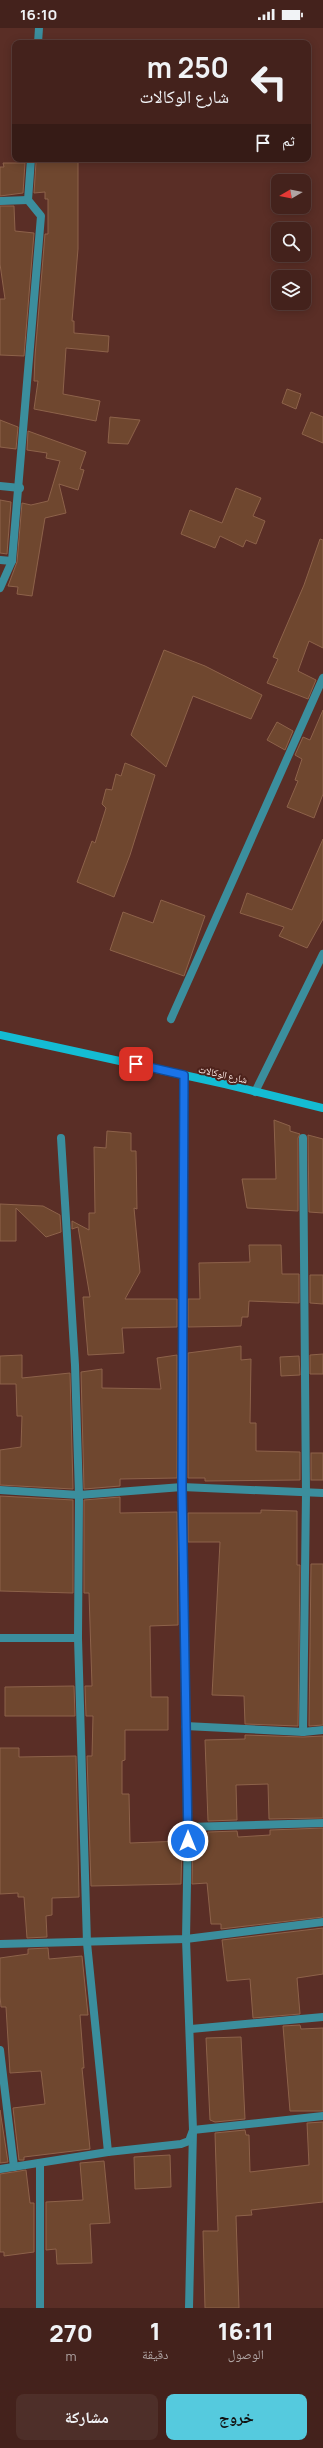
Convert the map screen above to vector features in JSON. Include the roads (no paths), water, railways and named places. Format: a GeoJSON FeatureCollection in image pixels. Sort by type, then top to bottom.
{"type":"FeatureCollection","features":[{"type":"Feature","properties":{"kind":"street"},"geometry":{"type":"LineString","coordinates":[[38,40],[40,28]]}},
{"type":"Feature","properties":{"kind":"street"},"geometry":{"type":"LineString","coordinates":[[0,588],[12,561],[20,488],[41,216],[28,200],[30,162]]}},
{"type":"Feature","properties":{"kind":"street"},"geometry":{"type":"LineString","coordinates":[[0,200],[28,200]]}},
{"type":"Feature","properties":{"kind":"street"},"geometry":{"type":"LineString","coordinates":[[0,486],[20,488]]}},
{"type":"Feature","properties":{"kind":"street"},"geometry":{"type":"LineString","coordinates":[[0,560],[12,561]]}},
{"type":"Feature","properties":{"kind":"street"},"geometry":{"type":"LineString","coordinates":[[171,1018],[323,678]]}},
{"type":"Feature","properties":{"kind":"street"},"geometry":{"type":"LineString","coordinates":[[255,1092],[323,954]]}},
{"type":"Feature","properties":{"kind":"street","name":"شارع الوكالات"},"geometry":{"type":"LineString","coordinates":[[0,1035],[184,1075],[323,1108]]}},
{"type":"Feature","properties":{"kind":"street"},"geometry":{"type":"LineString","coordinates":[[184,1075],[182,1487],[188,1827],[186,1939],[191,2029],[193,2130],[189,2308]]}},
{"type":"Feature","properties":{"kind":"street"},"geometry":{"type":"LineString","coordinates":[[61,1138],[76,1365],[79,1495],[78,1638],[87,1943],[108,2152]]}},
{"type":"Feature","properties":{"kind":"street"},"geometry":{"type":"LineString","coordinates":[[303,1138],[306,1493],[303,1732]]}},
{"type":"Feature","properties":{"kind":"street"},"geometry":{"type":"LineString","coordinates":[[0,1490],[79,1495],[182,1487],[323,1493]]}},
{"type":"Feature","properties":{"kind":"street"},"geometry":{"type":"LineString","coordinates":[[0,1638],[78,1638]]}},
{"type":"Feature","properties":{"kind":"street"},"geometry":{"type":"LineString","coordinates":[[186,1726],[303,1732],[323,1730]]}},
{"type":"Feature","properties":{"kind":"street"},"geometry":{"type":"LineString","coordinates":[[188,1827],[323,1823]]}},
{"type":"Feature","properties":{"kind":"street"},"geometry":{"type":"LineString","coordinates":[[0,1944],[87,1943],[186,1939],[323,1922]]}},
{"type":"Feature","properties":{"kind":"street"},"geometry":{"type":"LineString","coordinates":[[191,2029],[323,2017]]}},
{"type":"Feature","properties":{"kind":"street"},"geometry":{"type":"LineString","coordinates":[[0,2050],[14,2167]]}},
{"type":"Feature","properties":{"kind":"street"},"geometry":{"type":"LineString","coordinates":[[193,2130],[323,2116]]}},
{"type":"Feature","properties":{"kind":"street"},"geometry":{"type":"LineString","coordinates":[[0,2169],[108,2152],[181,2144],[190,2141],[193,2130]]}},
{"type":"Feature","properties":{"kind":"street"},"geometry":{"type":"LineString","coordinates":[[40,2163],[40,2308]]}}]}
